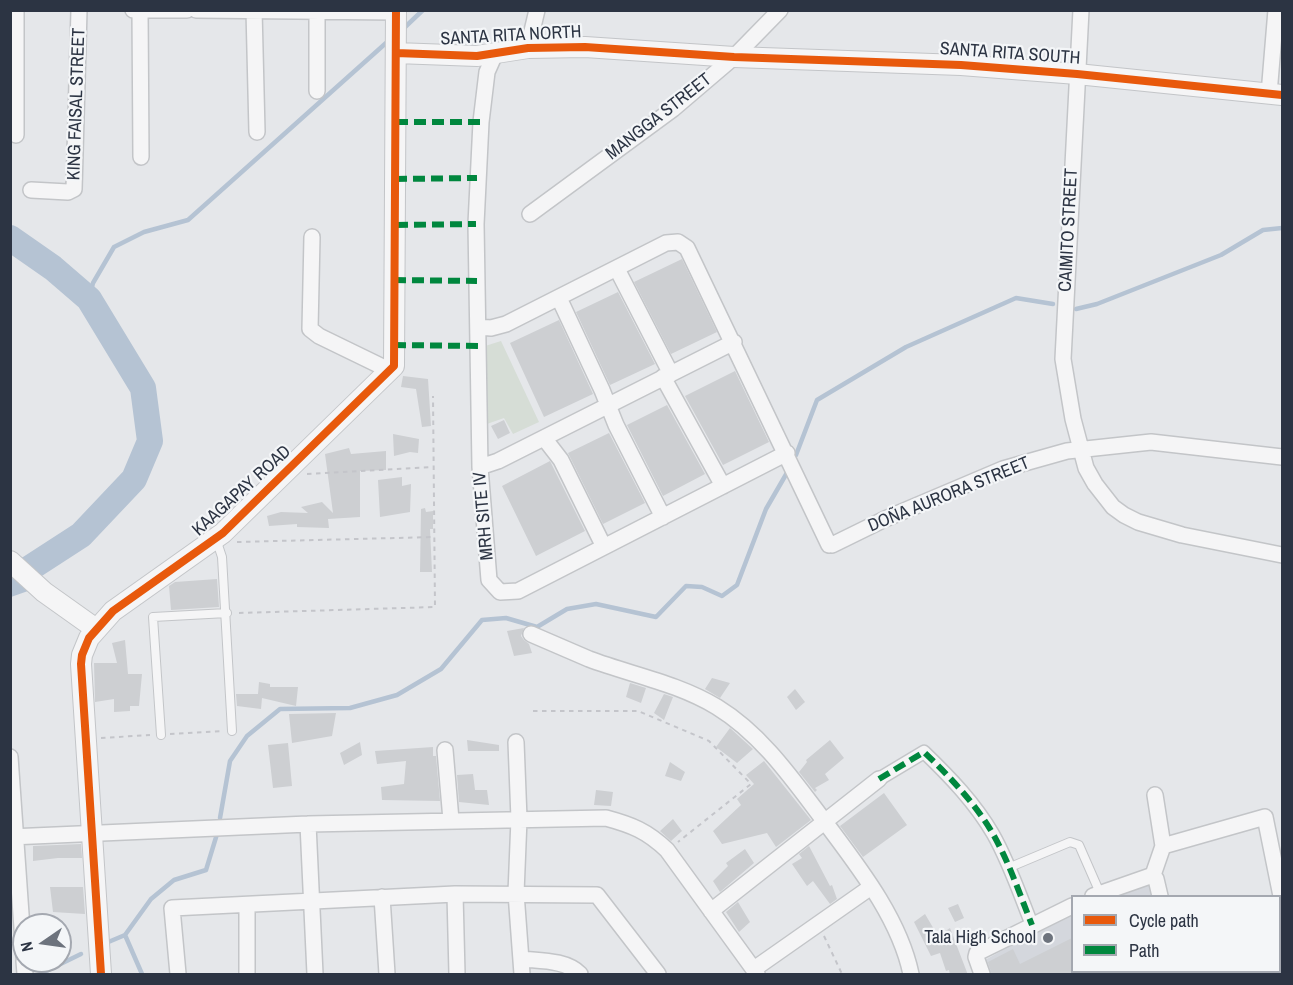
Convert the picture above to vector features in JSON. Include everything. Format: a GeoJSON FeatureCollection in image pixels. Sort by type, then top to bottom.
{"type":"FeatureCollection","features":[{"type":"Feature","properties":{"kind":"street"},"geometry":{"type":"LineString","coordinates":[[16,10],[16,135]]}},
{"type":"Feature","properties":{"kind":"street","name":"KING FAISAL STREET"},"geometry":{"type":"LineString","coordinates":[[31,190],[68,192],[74,189],[79,10]]}},
{"type":"Feature","properties":{"kind":"street"},"geometry":{"type":"LineString","coordinates":[[133,10],[187,10]]}},
{"type":"Feature","properties":{"kind":"street"},"geometry":{"type":"LineString","coordinates":[[196,10],[396,11],[394,361],[391,371],[319,336],[310,329],[312,237]]}},
{"type":"Feature","properties":{"kind":"street"},"geometry":{"type":"LineString","coordinates":[[528,48],[537,10]]}},
{"type":"Feature","properties":{"kind":"street","name":"MANGGA STREET"},"geometry":{"type":"LineString","coordinates":[[531,214],[673,109],[734,57],[780,10]]}},
{"type":"Feature","properties":{"kind":"street","name":"CAIMITO STREET"},"geometry":{"type":"LineString","coordinates":[[1081,10],[1063,359],[1073,419],[1086,468],[1113,507],[1138,522],[1182,535],[1282,555]]}},
{"type":"Feature","properties":{"kind":"street"},"geometry":{"type":"LineString","coordinates":[[1276,10],[1276,94]]}},
{"type":"Feature","properties":{"kind":"street"},"geometry":{"type":"LineString","coordinates":[[140,11],[141,158]]}},
{"type":"Feature","properties":{"kind":"street"},"geometry":{"type":"LineString","coordinates":[[254,11],[257,132]]}},
{"type":"Feature","properties":{"kind":"street"},"geometry":{"type":"LineString","coordinates":[[317,12],[317,91]]}},
{"type":"Feature","properties":{"kind":"street","name":"SANTA RITA NORTH"},"geometry":{"type":"LineString","coordinates":[[396,53],[477,56],[528,48],[585,46],[734,57]]}},
{"type":"Feature","properties":{"kind":"street","name":"MRH SITE IV"},"geometry":{"type":"LineString","coordinates":[[495,54],[487,72],[477,178],[480,467],[489,580],[500,592],[518,591],[787,453]]}},
{"type":"Feature","properties":{"kind":"street","name":"SANTA RITA SOUTH"},"geometry":{"type":"LineString","coordinates":[[734,57],[961,65],[1276,94]]}},
{"type":"Feature","properties":{"kind":"street"},"geometry":{"type":"LineString","coordinates":[[478,327],[490,328],[506,324],[666,243],[678,242],[687,248],[787,453]]}},
{"type":"Feature","properties":{"kind":"street"},"geometry":{"type":"LineString","coordinates":[[617,269],[723,486]]}},
{"type":"Feature","properties":{"kind":"street"},"geometry":{"type":"LineString","coordinates":[[559,298],[616,425],[663,517]]}},
{"type":"Feature","properties":{"kind":"street"},"geometry":{"type":"LineString","coordinates":[[480,467],[498,461],[734,342]]}},
{"type":"Feature","properties":{"kind":"street","name":"KAAGAPAY ROAD"},"geometry":{"type":"LineString","coordinates":[[101,975],[81,664],[86,646],[96,629],[124,602],[219,536],[391,371]]}},
{"type":"Feature","properties":{"kind":"street"},"geometry":{"type":"LineString","coordinates":[[544,438],[561,460],[604,547]]}},
{"type":"Feature","properties":{"kind":"street","name":"DOÑA AURORA STREET"},"geometry":{"type":"LineString","coordinates":[[787,453],[831,545],[885,519],[1003,469],[1080,449],[1151,442],[1282,457]]}},
{"type":"Feature","properties":{"kind":"street"},"geometry":{"type":"LineString","coordinates":[[10,561],[44,592],[96,629]]}},
{"type":"Feature","properties":{"kind":"street"},"geometry":{"type":"LineString","coordinates":[[531,634],[590,659],[674,687],[717,707],[735,719],[761,742],[857,864],[906,950],[911,975]]}},
{"type":"Feature","properties":{"kind":"street"},"geometry":{"type":"LineString","coordinates":[[516,742],[519,819],[516,893],[522,967],[562,964],[575,969],[580,975]]}},
{"type":"Feature","properties":{"kind":"street"},"geometry":{"type":"LineString","coordinates":[[445,750],[451,820]]}},
{"type":"Feature","properties":{"kind":"street"},"geometry":{"type":"LineString","coordinates":[[711,911],[879,779],[924,752],[955,783],[981,814],[994,836],[1032,925]]}},
{"type":"Feature","properties":{"kind":"street"},"geometry":{"type":"LineString","coordinates":[[11,759],[20,913]]}},
{"type":"Feature","properties":{"kind":"street"},"geometry":{"type":"LineString","coordinates":[[1097,895],[1153,874],[1163,846],[1155,795]]}},
{"type":"Feature","properties":{"kind":"street"},"geometry":{"type":"LineString","coordinates":[[1163,846],[1265,817],[1281,895]]}},
{"type":"Feature","properties":{"kind":"street"},"geometry":{"type":"LineString","coordinates":[[14,837],[308,824],[606,818],[632,825],[652,836],[667,850],[755,972],[818,923],[871,887]]}},
{"type":"Feature","properties":{"kind":"street"},"geometry":{"type":"LineString","coordinates":[[308,824],[315,975]]}},
{"type":"Feature","properties":{"kind":"street"},"geometry":{"type":"LineString","coordinates":[[1153,874],[1160,895]]}},
{"type":"Feature","properties":{"kind":"street"},"geometry":{"type":"LineString","coordinates":[[178,975],[172,908],[312,900],[516,893],[597,895],[658,975]]}},
{"type":"Feature","properties":{"kind":"street"},"geometry":{"type":"LineString","coordinates":[[455,894],[457,975]]}},
{"type":"Feature","properties":{"kind":"street"},"geometry":{"type":"LineString","coordinates":[[382,897],[387,975]]}},
{"type":"Feature","properties":{"kind":"street"},"geometry":{"type":"LineString","coordinates":[[247,905],[247,975]]}},
{"type":"Feature","properties":{"kind":"street"},"geometry":{"type":"LineString","coordinates":[[982,975],[976,954],[1071,906]]}},
{"type":"Feature","properties":{"kind":"lane"},"geometry":{"type":"LineString","coordinates":[[219,536],[227,614],[232,731]]}},
{"type":"Feature","properties":{"kind":"lane"},"geometry":{"type":"LineString","coordinates":[[161,735],[153,617],[227,614]]}},
{"type":"Feature","properties":{"kind":"lane"},"geometry":{"type":"LineString","coordinates":[[1008,868],[1074,842],[1079,845],[1097,895]]}},
{"type":"Feature","properties":{"kind":"path"},"geometry":{"type":"LineString","coordinates":[[227,614],[435,607],[433,396]]}},
{"type":"Feature","properties":{"kind":"path"},"geometry":{"type":"LineString","coordinates":[[284,475],[434,467]]}},
{"type":"Feature","properties":{"kind":"path"},"geometry":{"type":"LineString","coordinates":[[219,536],[242,543],[435,537]]}},
{"type":"Feature","properties":{"kind":"path"},"geometry":{"type":"LineString","coordinates":[[533,711],[638,711],[709,741],[751,783],[667,850]]}},
{"type":"Feature","properties":{"kind":"path"},"geometry":{"type":"LineString","coordinates":[[818,923],[842,975]]}},
{"type":"Feature","properties":{"kind":"shaded area"},"geometry":{"type":"Polygon","coordinates":[[[501,341],[539,422],[513,434],[504,418],[484,425],[482,347],[501,341]]]}},
{"type":"Feature","properties":{"kind":"shaded area"},"geometry":{"type":"Polygon","coordinates":[[[1148,882],[1152,895],[1113,895],[1148,882]]]}},
{"type":"Feature","properties":{"kind":"shaded area","name":"Tala High School"},"geometry":{"type":"Polygon","coordinates":[[[1071,912],[1071,973],[1173,974],[983,974],[978,964],[1071,912]]]}},
{"type":"Feature","properties":{"kind":"water"},"geometry":{"type":"Polygon","coordinates":[[[11,575],[28,591],[11,597],[11,575]]]}},
{"type":"Feature","properties":{"kind":"building"},"geometry":{"type":"Polygon","coordinates":[[[682,259],[717,332],[671,354],[634,282],[682,259]]]}},
{"type":"Feature","properties":{"kind":"building"},"geometry":{"type":"Polygon","coordinates":[[[618,292],[655,364],[610,385],[576,312],[618,292]]]}},
{"type":"Feature","properties":{"kind":"building"},"geometry":{"type":"Polygon","coordinates":[[[559,320],[593,394],[544,417],[510,343],[559,320]]]}},
{"type":"Feature","properties":{"kind":"building"},"geometry":{"type":"Polygon","coordinates":[[[735,371],[769,442],[723,465],[685,396],[735,371]]]}},
{"type":"Feature","properties":{"kind":"building"},"geometry":{"type":"Polygon","coordinates":[[[403,376],[428,379],[431,426],[422,427],[416,389],[401,387],[403,376]]]}},
{"type":"Feature","properties":{"kind":"building"},"geometry":{"type":"Polygon","coordinates":[[[667,405],[705,474],[663,496],[627,425],[667,405]]]}},
{"type":"Feature","properties":{"kind":"building"},"geometry":{"type":"Polygon","coordinates":[[[504,420],[510,433],[498,439],[491,426],[504,420]]]}},
{"type":"Feature","properties":{"kind":"building"},"geometry":{"type":"Polygon","coordinates":[[[609,433],[645,503],[603,524],[568,453],[609,433]]]}},
{"type":"Feature","properties":{"kind":"building"},"geometry":{"type":"Polygon","coordinates":[[[393,434],[419,439],[418,453],[410,452],[394,456],[393,434]]]}},
{"type":"Feature","properties":{"kind":"building"},"geometry":{"type":"Polygon","coordinates":[[[349,448],[351,454],[386,451],[386,470],[360,471],[360,517],[328,519],[329,528],[297,527],[297,524],[269,526],[267,516],[281,512],[308,513],[301,507],[322,502],[333,513],[325,454],[349,448]]]}},
{"type":"Feature","properties":{"kind":"building"},"geometry":{"type":"Polygon","coordinates":[[[550,461],[585,531],[536,556],[502,486],[550,461]]]}},
{"type":"Feature","properties":{"kind":"building"},"geometry":{"type":"Polygon","coordinates":[[[402,477],[402,486],[411,484],[410,512],[380,517],[378,480],[402,477]]]}},
{"type":"Feature","properties":{"kind":"building"},"geometry":{"type":"Polygon","coordinates":[[[425,508],[426,512],[433,511],[433,529],[430,529],[432,572],[420,572],[421,509],[425,508]]]}},
{"type":"Feature","properties":{"kind":"building"},"geometry":{"type":"Polygon","coordinates":[[[217,579],[219,607],[171,610],[169,586],[175,582],[217,579]]]}},
{"type":"Feature","properties":{"kind":"building"},"geometry":{"type":"Polygon","coordinates":[[[524,628],[521,636],[529,644],[532,653],[514,656],[507,631],[524,628]]]}},
{"type":"Feature","properties":{"kind":"building"},"geometry":{"type":"Polygon","coordinates":[[[125,640],[128,674],[142,674],[139,706],[130,706],[130,711],[114,712],[114,699],[95,702],[94,663],[117,663],[112,643],[125,640]]]}},
{"type":"Feature","properties":{"kind":"building"},"geometry":{"type":"Polygon","coordinates":[[[712,678],[730,683],[720,698],[705,689],[712,678]]]}},
{"type":"Feature","properties":{"kind":"building"},"geometry":{"type":"Polygon","coordinates":[[[259,682],[270,684],[270,687],[298,687],[296,706],[262,698],[261,709],[237,706],[236,694],[258,694],[259,682]]]}},
{"type":"Feature","properties":{"kind":"building"},"geometry":{"type":"Polygon","coordinates":[[[630,683],[646,688],[641,703],[626,697],[630,683]]]}},
{"type":"Feature","properties":{"kind":"building"},"geometry":{"type":"Polygon","coordinates":[[[795,689],[805,702],[796,710],[787,697],[795,689]]]}},
{"type":"Feature","properties":{"kind":"building"},"geometry":{"type":"Polygon","coordinates":[[[664,694],[673,697],[664,720],[654,713],[664,694]]]}},
{"type":"Feature","properties":{"kind":"building"},"geometry":{"type":"Polygon","coordinates":[[[336,713],[332,736],[292,743],[289,714],[336,713]]]}},
{"type":"Feature","properties":{"kind":"building"},"geometry":{"type":"Polygon","coordinates":[[[730,728],[753,749],[737,763],[716,747],[730,728]]]}},
{"type":"Feature","properties":{"kind":"building"},"geometry":{"type":"Polygon","coordinates":[[[467,740],[499,745],[499,751],[468,751],[467,740]]]}},
{"type":"Feature","properties":{"kind":"building"},"geometry":{"type":"Polygon","coordinates":[[[830,740],[844,758],[825,774],[829,780],[815,788],[817,790],[815,792],[799,772],[807,762],[806,760],[830,740]]]}},
{"type":"Feature","properties":{"kind":"building"},"geometry":{"type":"Polygon","coordinates":[[[360,742],[362,755],[344,765],[340,753],[360,742]]]}},
{"type":"Feature","properties":{"kind":"building"},"geometry":{"type":"Polygon","coordinates":[[[288,743],[292,786],[273,788],[268,745],[288,743]]]}},
{"type":"Feature","properties":{"kind":"building"},"geometry":{"type":"Polygon","coordinates":[[[433,747],[433,756],[436,756],[440,801],[382,800],[381,787],[404,784],[406,761],[377,764],[375,751],[433,747]]]}},
{"type":"Feature","properties":{"kind":"building"},"geometry":{"type":"Polygon","coordinates":[[[764,761],[811,820],[776,847],[767,833],[722,844],[713,831],[741,805],[737,799],[754,784],[746,775],[764,761]]]}},
{"type":"Feature","properties":{"kind":"building"},"geometry":{"type":"Polygon","coordinates":[[[670,762],[685,772],[681,781],[665,776],[670,762]]]}},
{"type":"Feature","properties":{"kind":"building"},"geometry":{"type":"Polygon","coordinates":[[[473,774],[475,790],[487,790],[489,805],[459,802],[457,775],[473,774]]]}},
{"type":"Feature","properties":{"kind":"building"},"geometry":{"type":"Polygon","coordinates":[[[596,790],[613,792],[611,806],[594,805],[596,790]]]}},
{"type":"Feature","properties":{"kind":"building"},"geometry":{"type":"Polygon","coordinates":[[[884,793],[907,825],[863,857],[840,826],[884,793]]]}},
{"type":"Feature","properties":{"kind":"building"},"geometry":{"type":"Polygon","coordinates":[[[673,819],[682,831],[671,841],[660,831],[673,819]]]}},
{"type":"Feature","properties":{"kind":"building"},"geometry":{"type":"Polygon","coordinates":[[[81,844],[82,858],[33,861],[33,846],[81,844]]]}},
{"type":"Feature","properties":{"kind":"building"},"geometry":{"type":"Polygon","coordinates":[[[809,846],[830,886],[832,885],[837,899],[830,904],[813,881],[807,886],[792,864],[802,858],[799,854],[809,846]]]}},
{"type":"Feature","properties":{"kind":"building"},"geometry":{"type":"Polygon","coordinates":[[[745,849],[754,863],[720,892],[713,881],[728,866],[726,863],[745,849]]]}},
{"type":"Feature","properties":{"kind":"building"},"geometry":{"type":"Polygon","coordinates":[[[50,887],[83,887],[85,914],[53,912],[50,887]]]}},
{"type":"Feature","properties":{"kind":"building"},"geometry":{"type":"Polygon","coordinates":[[[738,902],[750,922],[739,932],[726,912],[738,902]]]}},
{"type":"Feature","properties":{"kind":"building"},"geometry":{"type":"Polygon","coordinates":[[[958,904],[964,918],[955,922],[948,908],[958,904]]]}},
{"type":"Feature","properties":{"kind":"building"},"geometry":{"type":"Polygon","coordinates":[[[925,914],[938,936],[950,928],[968,975],[950,975],[949,970],[946,971],[940,953],[931,956],[914,922],[925,914]]]}},
{"type":"Feature","properties":{"kind":"building"},"geometry":{"type":"Polygon","coordinates":[[[1071,938],[1072,975],[992,975],[988,962],[1013,949],[1020,964],[1071,938]]]}},
{"type":"Feature","properties":{"kind":"waterway"},"geometry":{"type":"LineString","coordinates":[[403,29],[423,10]]}},
{"type":"Feature","properties":{"kind":"waterway"},"geometry":{"type":"LineString","coordinates":[[89,299],[93,283],[114,247],[144,232],[188,220],[386,43]]}},
{"type":"Feature","properties":{"kind":"waterway"},"geometry":{"type":"LineString","coordinates":[[1076,309],[1097,304],[1221,255],[1263,230],[1282,228]]}},
{"type":"Feature","properties":{"kind":"waterway"},"geometry":{"type":"LineString","coordinates":[[10,238],[53,268],[89,299],[143,388],[150,441],[134,479],[81,535],[10,581]]}},
{"type":"Feature","properties":{"kind":"waterway"},"geometry":{"type":"LineString","coordinates":[[796,455],[817,400],[906,347],[1016,298],[1053,304]]}},
{"type":"Feature","properties":{"kind":"waterway"},"geometry":{"type":"LineString","coordinates":[[220,818],[230,761],[247,736],[280,709],[350,708],[397,695],[441,669],[482,620],[506,618],[537,627],[567,609],[596,604],[656,617],[686,586],[702,587],[722,596],[737,585],[766,509],[788,471]]}},
{"type":"Feature","properties":{"kind":"waterway"},"geometry":{"type":"LineString","coordinates":[[106,943],[125,935],[151,899],[174,880],[206,870],[217,834]]}},
{"type":"Feature","properties":{"kind":"waterway"},"geometry":{"type":"LineString","coordinates":[[125,935],[142,974]]}},
{"type":"Feature","properties":{"kind":"waterway"},"geometry":{"type":"LineString","coordinates":[[40,974],[81,954]]}},
{"type":"Feature","properties":{"kind":"marked path"},"geometry":{"type":"LineString","coordinates":[[396,122],[481,122]]}},
{"type":"Feature","properties":{"kind":"marked path"},"geometry":{"type":"LineString","coordinates":[[395,179],[477,178]]}},
{"type":"Feature","properties":{"kind":"marked path"},"geometry":{"type":"LineString","coordinates":[[396,225],[476,224]]}},
{"type":"Feature","properties":{"kind":"marked path"},"geometry":{"type":"LineString","coordinates":[[394,280],[477,281]]}},
{"type":"Feature","properties":{"kind":"marked path"},"geometry":{"type":"LineString","coordinates":[[394,345],[478,346]]}},
{"type":"Feature","properties":{"kind":"marked path"},"geometry":{"type":"LineString","coordinates":[[879,779],[924,752],[962,791],[993,834],[1032,925]]}},
{"type":"Feature","properties":{"kind":"cycle path"},"geometry":{"type":"LineString","coordinates":[[101,974],[82,655],[89,638],[113,611],[223,533],[394,366],[396,10]]}},
{"type":"Feature","properties":{"kind":"cycle path"},"geometry":{"type":"LineString","coordinates":[[396,53],[477,56],[528,48],[585,47],[734,57],[961,65],[1077,74],[1282,95]]}},
{"type":"Feature","properties":{"kind":"place","name":"Tala High School"},"geometry":{"type":"Point","coordinates":[1048,938]}}]}
